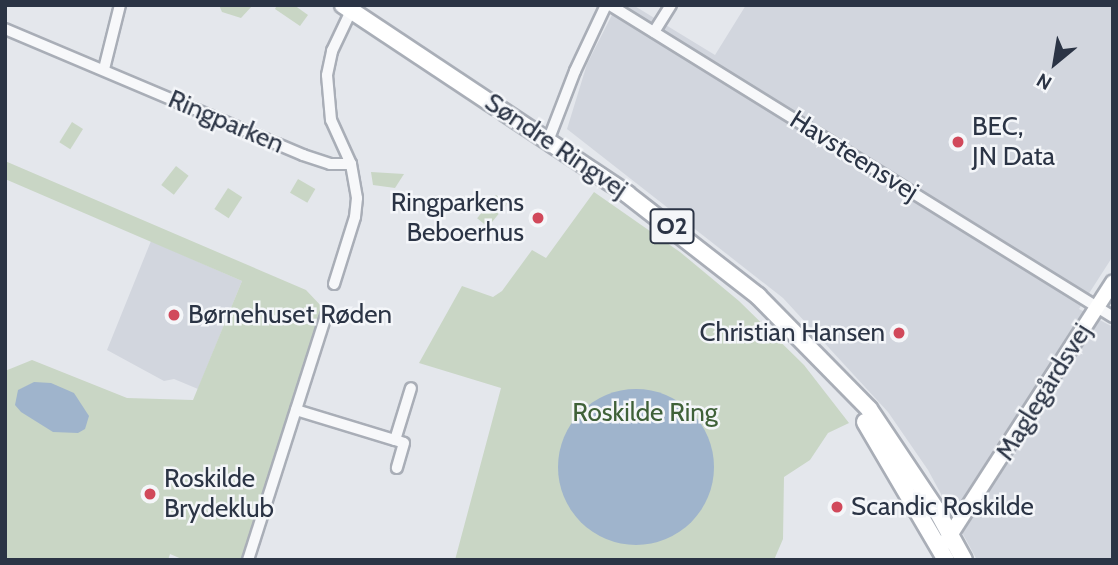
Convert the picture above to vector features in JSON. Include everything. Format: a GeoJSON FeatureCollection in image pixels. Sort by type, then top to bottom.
{"type":"FeatureCollection","features":[{"type":"Feature","properties":{"kind":"main road","name":"Søndre Ringvej"},"geometry":{"type":"LineString","coordinates":[[347,8],[628,194],[725,267],[789,326],[869,409],[964,560]]}},
{"type":"Feature","properties":{"kind":"main road","name":"Søndre Ringvej"},"geometry":{"type":"LineString","coordinates":[[847,389],[940,556]]}},
{"type":"Feature","properties":{"kind":"street"},"geometry":{"type":"LineString","coordinates":[[104,69],[120,5]]}},
{"type":"Feature","properties":{"kind":"street"},"geometry":{"type":"LineString","coordinates":[[548,141],[575,71],[608,5]]}},
{"type":"Feature","properties":{"kind":"street","name":"Havsteensvej"},"geometry":{"type":"LineString","coordinates":[[608,5],[1113,317]]}},
{"type":"Feature","properties":{"kind":"street"},"geometry":{"type":"LineString","coordinates":[[654,32],[671,5]]}},
{"type":"Feature","properties":{"kind":"street"},"geometry":{"type":"LineString","coordinates":[[334,284],[355,217],[355,179],[331,120],[327,75],[347,8]]}},
{"type":"Feature","properties":{"kind":"street","name":"Ringparken"},"geometry":{"type":"LineString","coordinates":[[5,29],[303,155],[330,164],[351,164]]}},
{"type":"Feature","properties":{"kind":"street","name":"Maglegårdsvej"},"geometry":{"type":"LineString","coordinates":[[940,556],[1113,282]]}},
{"type":"Feature","properties":{"kind":"street"},"geometry":{"type":"LineString","coordinates":[[247,560],[327,312]]}},
{"type":"Feature","properties":{"kind":"street"},"geometry":{"type":"LineString","coordinates":[[395,440],[411,388]]}},
{"type":"Feature","properties":{"kind":"street"},"geometry":{"type":"LineString","coordinates":[[296,410],[404,443],[397,468]]}},
{"type":"Feature","properties":{"kind":"shaded area"},"geometry":{"type":"Polygon","coordinates":[[[617,5],[633,5],[715,55],[746,5],[1113,5],[1113,256],[1079,309],[1113,327],[1113,560],[977,560],[928,470],[888,412],[783,298],[567,129],[587,64],[617,5]]]}},
{"type":"Feature","properties":{"kind":"shaded area","name":"Børnehuset Røden"},"geometry":{"type":"Polygon","coordinates":[[[151,241],[242,281],[198,389],[174,379],[164,381],[107,350],[151,241]]]}},
{"type":"Feature","properties":{"kind":"green space"},"geometry":{"type":"Polygon","coordinates":[[[219,5],[253,5],[241,18],[222,12],[219,5]]]}},
{"type":"Feature","properties":{"kind":"green space"},"geometry":{"type":"Polygon","coordinates":[[[277,5],[294,5],[308,15],[300,26],[275,9],[277,5]]]}},
{"type":"Feature","properties":{"kind":"green space"},"geometry":{"type":"Polygon","coordinates":[[[72,122],[83,129],[70,149],[59,142],[72,122]]]}},
{"type":"Feature","properties":{"kind":"green space"},"geometry":{"type":"Polygon","coordinates":[[[5,161],[306,290],[323,308],[241,560],[184,560],[170,554],[168,560],[5,560],[5,371],[32,360],[127,398],[193,400],[242,281],[5,179],[5,161]]]}},
{"type":"Feature","properties":{"kind":"green space"},"geometry":{"type":"Polygon","coordinates":[[[176,166],[189,176],[174,195],[161,185],[176,166]]]}},
{"type":"Feature","properties":{"kind":"green space"},"geometry":{"type":"Polygon","coordinates":[[[371,172],[404,174],[395,188],[373,185],[371,172]]]}},
{"type":"Feature","properties":{"kind":"green space"},"geometry":{"type":"Polygon","coordinates":[[[298,179],[315,189],[307,203],[290,193],[298,179]]]}},
{"type":"Feature","properties":{"kind":"green space"},"geometry":{"type":"Polygon","coordinates":[[[228,188],[242,197],[229,218],[214,209],[228,188]]]}},
{"type":"Feature","properties":{"kind":"green space","name":"Roskilde Ring"},"geometry":{"type":"Polygon","coordinates":[[[594,192],[680,252],[739,301],[804,365],[849,423],[828,433],[810,460],[784,477],[783,539],[774,560],[455,560],[501,388],[419,363],[462,286],[493,297],[502,291],[532,250],[546,258],[594,192]]]}},
{"type":"Feature","properties":{"kind":"green space"},"geometry":{"type":"Polygon","coordinates":[[[496,195],[507,204],[488,227],[477,218],[496,195]]]}},
{"type":"Feature","properties":{"kind":"water"},"geometry":{"type":"Polygon","coordinates":[[[34,382],[51,383],[74,393],[89,416],[85,429],[78,433],[53,432],[21,412],[15,405],[18,390],[34,382]]]}},
{"type":"Feature","properties":{"kind":"water"},"geometry":{"type":"Polygon","coordinates":[[[636,389],[666,395],[691,412],[708,437],[714,467],[708,497],[691,522],[666,539],[636,545],[606,539],[581,522],[564,497],[558,467],[564,437],[581,412],[606,395],[636,389]]]}},
{"type":"Feature","properties":{"kind":"place","name":"BEC, JN Data"},"geometry":{"type":"Point","coordinates":[958,142]}},
{"type":"Feature","properties":{"kind":"place","name":"Ringparkens Beboerhus"},"geometry":{"type":"Point","coordinates":[538,218]}},
{"type":"Feature","properties":{"kind":"place","name":"Børnehuset Røden"},"geometry":{"type":"Point","coordinates":[174,315]}},
{"type":"Feature","properties":{"kind":"place","name":"Christian Hansen"},"geometry":{"type":"Point","coordinates":[899,333]}},
{"type":"Feature","properties":{"kind":"place","name":"Roskilde Brydeklub"},"geometry":{"type":"Point","coordinates":[150,494]}},
{"type":"Feature","properties":{"kind":"place","name":"Scandic Roskilde"},"geometry":{"type":"Point","coordinates":[837,507]}}]}
